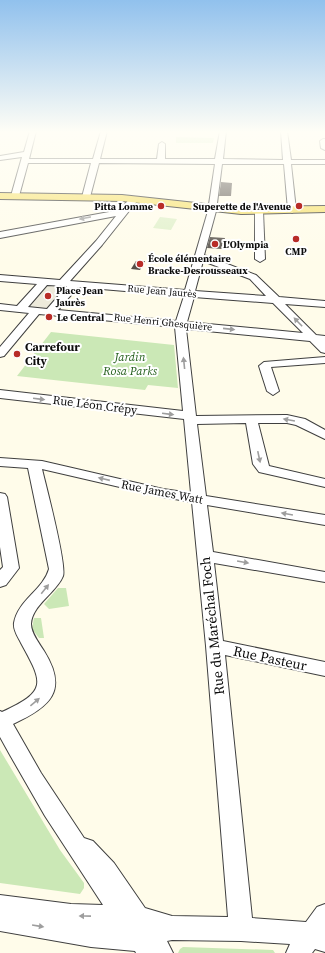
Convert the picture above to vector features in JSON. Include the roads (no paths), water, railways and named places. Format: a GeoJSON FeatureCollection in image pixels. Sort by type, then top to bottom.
{"type":"FeatureCollection","features":[{"type":"Feature","properties":{"kind":"main road"},"geometry":{"type":"LineString","coordinates":[[0,196],[97,197],[241,211],[325,208]]}},
{"type":"Feature","properties":{"kind":"street"},"geometry":{"type":"LineString","coordinates":[[15,196],[21,175]]}},
{"type":"Feature","properties":{"kind":"street"},"geometry":{"type":"LineString","coordinates":[[86,197],[92,175]]}},
{"type":"Feature","properties":{"kind":"street"},"geometry":{"type":"LineString","coordinates":[[181,324],[201,257],[200,251],[212,208],[217,175]]}},
{"type":"Feature","properties":{"kind":"street"},"geometry":{"type":"LineString","coordinates":[[288,175],[292,210]]}},
{"type":"Feature","properties":{"kind":"street"},"geometry":{"type":"LineString","coordinates":[[62,283],[96,247],[133,200]]}},
{"type":"Feature","properties":{"kind":"street"},"geometry":{"type":"LineString","coordinates":[[259,211],[260,259]]}},
{"type":"Feature","properties":{"kind":"street"},"geometry":{"type":"LineString","coordinates":[[0,235],[115,213],[123,213]]}},
{"type":"Feature","properties":{"kind":"street"},"geometry":{"type":"LineString","coordinates":[[201,257],[253,277],[325,350]]}},
{"type":"Feature","properties":{"kind":"street","name":"Rue Jean Jaurès"},"geometry":{"type":"LineString","coordinates":[[0,278],[325,304]]}},
{"type":"Feature","properties":{"kind":"street"},"geometry":{"type":"LineString","coordinates":[[20,309],[45,281]]}},
{"type":"Feature","properties":{"kind":"street"},"geometry":{"type":"LineString","coordinates":[[50,312],[75,284]]}},
{"type":"Feature","properties":{"kind":"street","name":"Rue Henri Ghesquière"},"geometry":{"type":"LineString","coordinates":[[0,307],[325,339]]}},
{"type":"Feature","properties":{"kind":"street"},"geometry":{"type":"LineString","coordinates":[[0,354],[37,310]]}},
{"type":"Feature","properties":{"kind":"street","name":"Rue du Maréchal Foch"},"geometry":{"type":"LineString","coordinates":[[181,324],[215,646],[241,929]]}},
{"type":"Feature","properties":{"kind":"street"},"geometry":{"type":"LineString","coordinates":[[273,390],[265,366],[268,364],[325,360]]}},
{"type":"Feature","properties":{"kind":"street","name":"Rue Léon Crépy"},"geometry":{"type":"LineString","coordinates":[[0,394],[190,418],[287,419],[300,422],[325,435]]}},
{"type":"Feature","properties":{"kind":"street"},"geometry":{"type":"LineString","coordinates":[[251,418],[260,464],[264,469],[325,483]]}},
{"type":"Feature","properties":{"kind":"street","name":"Rue James Watt"},"geometry":{"type":"LineString","coordinates":[[0,462],[34,464],[163,493],[325,520]]}},
{"type":"Feature","properties":{"kind":"street"},"geometry":{"type":"LineString","coordinates":[[34,464],[57,569],[56,575],[32,606],[23,624],[26,636],[46,671],[46,688],[40,699],[32,705],[1,720],[63,824],[151,946]]}},
{"type":"Feature","properties":{"kind":"street"},"geometry":{"type":"LineString","coordinates":[[0,497],[11,568],[0,581]]}},
{"type":"Feature","properties":{"kind":"street"},"geometry":{"type":"LineString","coordinates":[[205,556],[325,577]]}},
{"type":"Feature","properties":{"kind":"street","name":"Rue Pasteur"},"geometry":{"type":"LineString","coordinates":[[215,646],[325,669]]}},
{"type":"Feature","properties":{"kind":"street"},"geometry":{"type":"LineString","coordinates":[[0,906],[71,915],[130,917],[172,928],[241,929],[303,934],[311,943],[325,915]]}},
{"type":"Feature","properties":{"kind":"street"},"geometry":{"type":"LineString","coordinates":[[0,920],[151,946]]}},
{"type":"Feature","properties":{"kind":"street"},"geometry":{"type":"LineString","coordinates":[[151,946],[172,928]]}},
{"type":"Feature","properties":{"kind":"place","name":"Pitta Lomme"},"geometry":{"type":"Point","coordinates":[161,206]}},
{"type":"Feature","properties":{"kind":"place","name":"Superette de l'Avenue"},"geometry":{"type":"Point","coordinates":[299,206]}},
{"type":"Feature","properties":{"kind":"place","name":"CMP"},"geometry":{"type":"Point","coordinates":[296,239]}},
{"type":"Feature","properties":{"kind":"place","name":"L'Olympia"},"geometry":{"type":"Point","coordinates":[215,244]}},
{"type":"Feature","properties":{"kind":"place","name":"École élémentaire Bracke-Desrousseaux"},"geometry":{"type":"Point","coordinates":[140,264]}},
{"type":"Feature","properties":{"kind":"place","name":"Place Jean Jaurès"},"geometry":{"type":"Point","coordinates":[48,296]}},
{"type":"Feature","properties":{"kind":"place","name":"Le Central"},"geometry":{"type":"Point","coordinates":[49,317]}},
{"type":"Feature","properties":{"kind":"place","name":"Carrefour City"},"geometry":{"type":"Point","coordinates":[17,354]}},
{"type":"Feature","properties":{"kind":"park label","name":"Jardin Rosa Parks"},"geometry":{"type":"Point","coordinates":[130,364]}}]}
